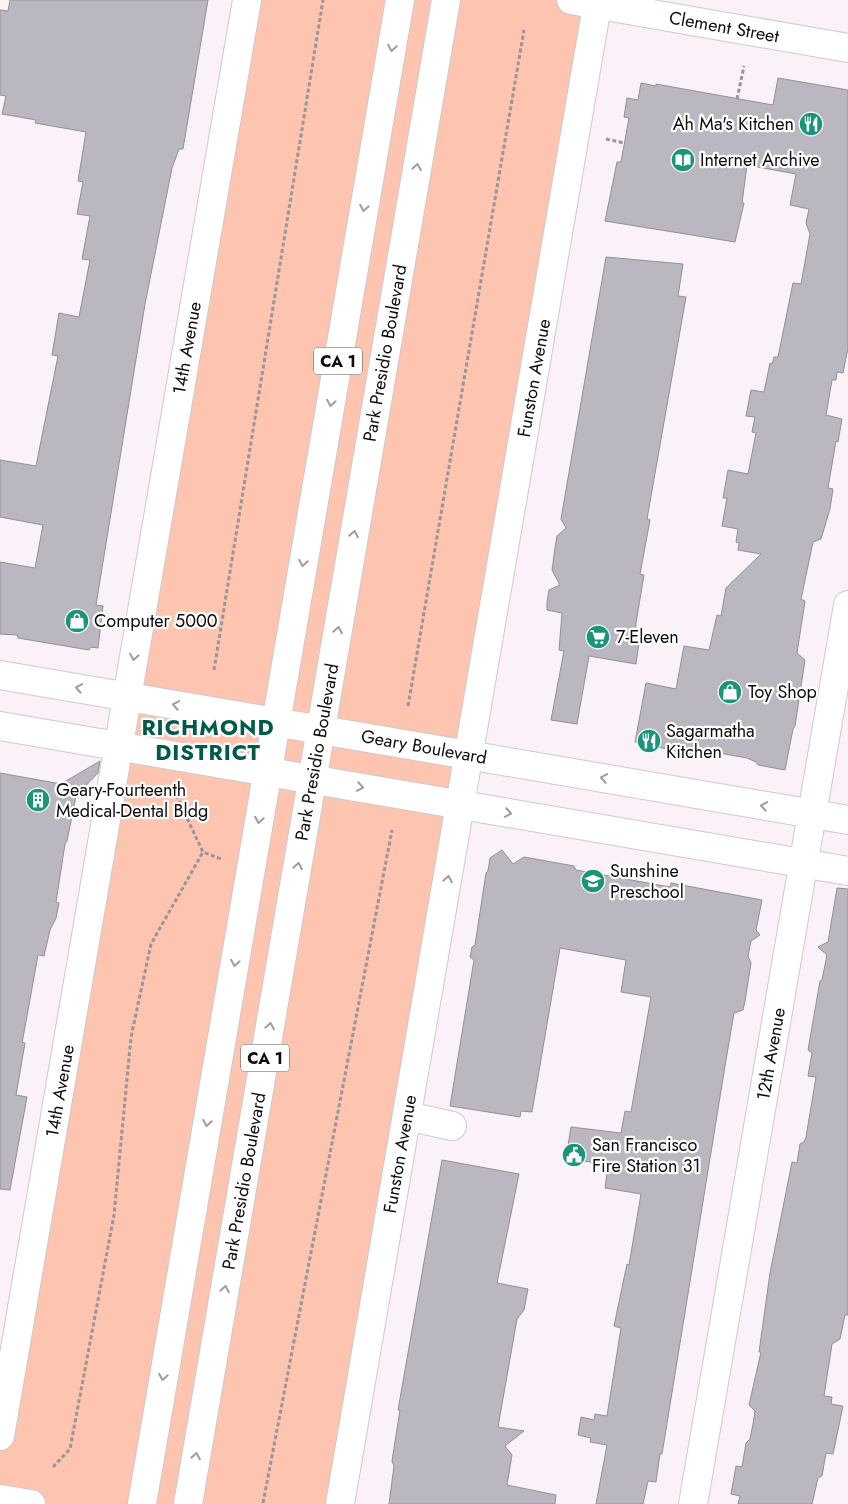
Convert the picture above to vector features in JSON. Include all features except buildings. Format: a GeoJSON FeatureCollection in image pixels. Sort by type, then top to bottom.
{"type":"FeatureCollection","features":[{"type":"Feature","properties":{"kind":"main road","name":"14th Avenue"},"geometry":{"type":"LineString","coordinates":[[0,1436],[247,0]]}},
{"type":"Feature","properties":{"kind":"main road","name":"CA 1"},"geometry":{"type":"LineString","coordinates":[[142,1504],[400,0]]}},
{"type":"Feature","properties":{"kind":"main road","name":"Park Presidio Boulevard"},"geometry":{"type":"LineString","coordinates":[[188,1504],[446,0]]}},
{"type":"Feature","properties":{"kind":"main road","name":"Clement Street"},"geometry":{"type":"LineString","coordinates":[[571,0],[598,2],[848,48]]}},
{"type":"Feature","properties":{"kind":"main road","name":"Funston Avenue"},"geometry":{"type":"LineString","coordinates":[[340,1504],[598,2]]}},
{"type":"Feature","properties":{"kind":"main road","name":"12th Avenue"},"geometry":{"type":"LineString","coordinates":[[694,1504],[848,605]]}},
{"type":"Feature","properties":{"kind":"main road","name":"Geary Boulevard"},"geometry":{"type":"LineString","coordinates":[[0,675],[848,820]]}},
{"type":"Feature","properties":{"kind":"main road"},"geometry":{"type":"LineString","coordinates":[[0,726],[848,871]]}},
{"type":"Feature","properties":{"kind":"main road"},"geometry":{"type":"LineString","coordinates":[[407,1116],[452,1126]]}},
{"type":"Feature","properties":{"kind":"main road"},"geometry":{"type":"LineString","coordinates":[[0,1499],[31,1504]]}},
{"type":"Feature","properties":{"kind":"path"},"geometry":{"type":"LineString","coordinates":[[214,670],[323,0]]}},
{"type":"Feature","properties":{"kind":"path"},"geometry":{"type":"LineString","coordinates":[[408,706],[524,30]]}},
{"type":"Feature","properties":{"kind":"path"},"geometry":{"type":"LineString","coordinates":[[738,99],[744,66]]}},
{"type":"Feature","properties":{"kind":"path"},"geometry":{"type":"LineString","coordinates":[[606,139],[624,143]]}},
{"type":"Feature","properties":{"kind":"path"},"geometry":{"type":"LineString","coordinates":[[176,795],[203,852],[222,858]]}},
{"type":"Feature","properties":{"kind":"path"},"geometry":{"type":"LineString","coordinates":[[262,1503],[392,830]]}},
{"type":"Feature","properties":{"kind":"path"},"geometry":{"type":"LineString","coordinates":[[53,1467],[70,1449],[109,1244],[114,1214],[131,1037],[151,944],[203,852]]}},
{"type":"Feature","properties":{"kind":"shaded area"},"geometry":{"type":"Polygon","coordinates":[[[246,0],[598,0],[340,1504],[0,1504],[0,1437],[246,0]]]}},
{"type":"Feature","properties":{"kind":"place","name":"Ah Ma's Kitchen"},"geometry":{"type":"Point","coordinates":[811,124]}},
{"type":"Feature","properties":{"kind":"place","name":"Internet Archive"},"geometry":{"type":"Point","coordinates":[683,160]}},
{"type":"Feature","properties":{"kind":"place","name":"Computer 5000"},"geometry":{"type":"Point","coordinates":[77,621]}},
{"type":"Feature","properties":{"kind":"place","name":"7-Eleven"},"geometry":{"type":"Point","coordinates":[598,637]}},
{"type":"Feature","properties":{"kind":"place","name":"Toy Shop"},"geometry":{"type":"Point","coordinates":[730,692]}},
{"type":"Feature","properties":{"kind":"place","name":"Sagarmatha Kitchen"},"geometry":{"type":"Point","coordinates":[649,741]}},
{"type":"Feature","properties":{"kind":"place","name":"Geary-Fourteenth Medical-Dental Bldg"},"geometry":{"type":"Point","coordinates":[38,800]}},
{"type":"Feature","properties":{"kind":"place","name":"Sunshine Preschool"},"geometry":{"type":"Point","coordinates":[593,881]}},
{"type":"Feature","properties":{"kind":"place","name":"San Francisco Fire Station 31"},"geometry":{"type":"Point","coordinates":[574,1155]}},
{"type":"Feature","properties":{"kind":"district","name":"RICHMOND DISTRICT"},"geometry":{"type":"Point","coordinates":[208,740]}}]}
